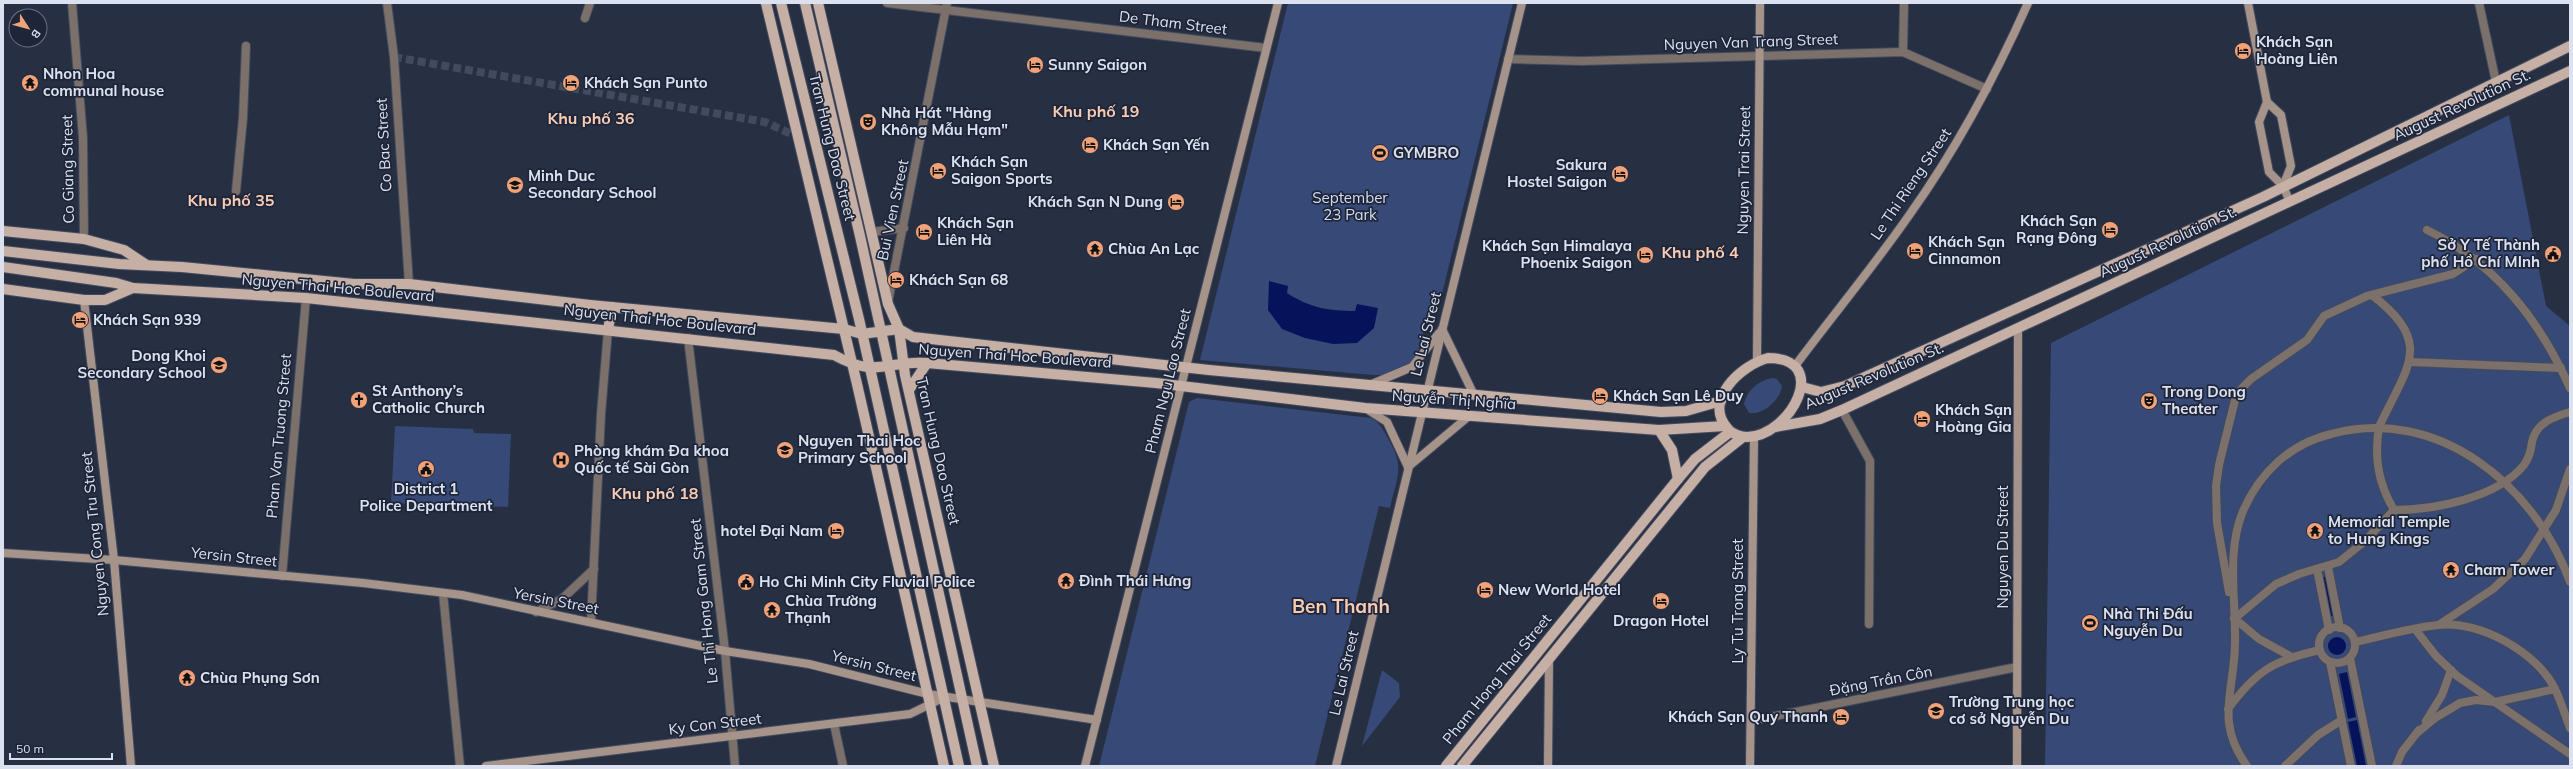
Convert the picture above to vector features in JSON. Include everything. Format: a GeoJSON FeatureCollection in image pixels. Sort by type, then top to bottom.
{"type":"FeatureCollection","features":[{"type":"Feature","properties":{"kind":"main road","name":"Tran Hung Dao Street"},"geometry":{"type":"LineString","coordinates":[[766,3],[871,442],[944,766]]}},
{"type":"Feature","properties":{"kind":"main road","name":"Tran Hung Dao Street"},"geometry":{"type":"LineString","coordinates":[[781,3],[862,334],[945,697],[959,766]]}},
{"type":"Feature","properties":{"kind":"main road","name":"Tran Hung Dao Street"},"geometry":{"type":"LineString","coordinates":[[805,3],[860,236],[977,766]]}},
{"type":"Feature","properties":{"kind":"main road","name":"Tran Hung Dao Street"},"geometry":{"type":"LineString","coordinates":[[818,3],[888,304],[899,330],[908,390],[994,766]]}},
{"type":"Feature","properties":{"kind":"main road","name":"August Revolution St."},"geometry":{"type":"LineString","coordinates":[[1802,386],[1821,392],[1845,386],[2283,186],[2570,46]]}},
{"type":"Feature","properties":{"kind":"main road","name":"August Revolution St."},"geometry":{"type":"LineString","coordinates":[[1774,427],[1820,419],[1842,410],[2570,71]]}},
{"type":"Feature","properties":{"kind":"main road"},"geometry":{"type":"LineString","coordinates":[[827,97],[839,94]]}},
{"type":"Feature","properties":{"kind":"main road"},"geometry":{"type":"LineString","coordinates":[[795,124],[809,119]]}},
{"type":"Feature","properties":{"kind":"main road"},"geometry":{"type":"LineString","coordinates":[[820,228],[835,223]]}},
{"type":"Feature","properties":{"kind":"main road","name":"Nguyen Thai Hoc Boulevard"},"geometry":{"type":"LineString","coordinates":[[3,231],[84,240],[124,250],[145,264]]}},
{"type":"Feature","properties":{"kind":"main road"},"geometry":{"type":"LineString","coordinates":[[860,236],[871,232]]}},
{"type":"Feature","properties":{"kind":"main road","name":"Nguyen Thai Hoc Boulevard"},"geometry":{"type":"LineString","coordinates":[[3,251],[119,264],[145,264],[354,284],[409,284],[612,307],[844,328],[862,334],[899,330],[913,337],[1186,367]]}},
{"type":"Feature","properties":{"kind":"main road","name":"Nguyen Thai Hoc Boulevard"},"geometry":{"type":"LineString","coordinates":[[3,267],[116,283],[133,288],[306,298],[688,338],[834,355],[852,365],[869,369],[927,362],[1181,385]]}},
{"type":"Feature","properties":{"kind":"main road","name":"Nguyen Thai Hoc Boulevard"},"geometry":{"type":"LineString","coordinates":[[3,289],[84,300],[105,300],[133,288]]}},
{"type":"Feature","properties":{"kind":"main road"},"geometry":{"type":"LineString","coordinates":[[608,330],[612,307]]}},
{"type":"Feature","properties":{"kind":"main road"},"geometry":{"type":"LineString","coordinates":[[1779,358],[1795,366],[1800,376],[1802,386],[1793,409],[1774,427],[1754,437],[1743,437],[1728,429],[1721,417],[1720,401],[1730,382],[1757,360],[1779,358]]}},
{"type":"Feature","properties":{"kind":"main road"},"geometry":{"type":"LineString","coordinates":[[908,390],[927,362]]}},
{"type":"Feature","properties":{"kind":"main road","name":"Nguyễn Thị Nghĩa"},"geometry":{"type":"LineString","coordinates":[[1186,367],[1661,412],[1686,411],[1720,401]]}},
{"type":"Feature","properties":{"kind":"main road","name":"Nguyễn Thị Nghĩa"},"geometry":{"type":"LineString","coordinates":[[1181,385],[1365,408],[1659,430],[1728,429]]}},
{"type":"Feature","properties":{"kind":"main road"},"geometry":{"type":"LineString","coordinates":[[904,434],[918,429]]}},
{"type":"Feature","properties":{"kind":"main road","name":"Pham Hong Thai Street"},"geometry":{"type":"LineString","coordinates":[[1446,766],[1678,479],[1695,459],[1728,429]]}},
{"type":"Feature","properties":{"kind":"main road"},"geometry":{"type":"LineString","coordinates":[[1659,430],[1672,450],[1678,479]]}},
{"type":"Feature","properties":{"kind":"main road","name":"Pham Hong Thai Street"},"geometry":{"type":"LineString","coordinates":[[1462,766],[1706,467],[1743,437]]}},
{"type":"Feature","properties":{"kind":"main road"},"geometry":{"type":"LineString","coordinates":[[871,442],[886,438]]}},
{"type":"Feature","properties":{"kind":"main road"},"geometry":{"type":"LineString","coordinates":[[918,499],[932,495]]}},
{"type":"Feature","properties":{"kind":"main road"},"geometry":{"type":"LineString","coordinates":[[886,507],[901,504]]}},
{"type":"Feature","properties":{"kind":"main road"},"geometry":{"type":"LineString","coordinates":[[943,611],[958,608]]}},
{"type":"Feature","properties":{"kind":"main road"},"geometry":{"type":"LineString","coordinates":[[911,620],[927,617]]}},
{"type":"Feature","properties":{"kind":"street","name":"Co Giang Street"},"geometry":{"type":"LineString","coordinates":[[72,3],[83,138],[84,240]]}},
{"type":"Feature","properties":{"kind":"street","name":"Co Bac Street"},"geometry":{"type":"LineString","coordinates":[[387,3],[394,57],[402,204],[409,284]]}},
{"type":"Feature","properties":{"kind":"street"},"geometry":{"type":"LineString","coordinates":[[585,18],[590,3]]}},
{"type":"Feature","properties":{"kind":"street","name":"De Tham Street"},"geometry":{"type":"LineString","coordinates":[[887,3],[946,7],[1266,48]]}},
{"type":"Feature","properties":{"kind":"street","name":"Pham Ngu Lao Street"},"geometry":{"type":"LineString","coordinates":[[1084,766],[1097,720],[1278,3]]}},
{"type":"Feature","properties":{"kind":"street","name":"Le Lai Street"},"geometry":{"type":"LineString","coordinates":[[1336,766],[1426,390],[1522,3]]}},
{"type":"Feature","properties":{"kind":"street","name":"Nguyen Trai Street"},"geometry":{"type":"LineString","coordinates":[[1757,360],[1760,3]]}},
{"type":"Feature","properties":{"kind":"street"},"geometry":{"type":"LineString","coordinates":[[1903,52],[1904,3]]}},
{"type":"Feature","properties":{"kind":"street","name":"Le Thi Rieng Street"},"geometry":{"type":"LineString","coordinates":[[1795,366],[1910,215],[1965,129],[1987,89],[2028,3]]}},
{"type":"Feature","properties":{"kind":"street"},"geometry":{"type":"LineString","coordinates":[[2248,3],[2267,102],[2259,122],[2269,172],[2283,186],[2290,202]]}},
{"type":"Feature","properties":{"kind":"street"},"geometry":{"type":"LineString","coordinates":[[2479,3],[2496,82]]}},
{"type":"Feature","properties":{"kind":"street","name":"Bui Vien Street"},"geometry":{"type":"LineString","coordinates":[[888,304],[946,7]]}},
{"type":"Feature","properties":{"kind":"street"},"geometry":{"type":"LineString","coordinates":[[236,191],[243,118],[246,46]]}},
{"type":"Feature","properties":{"kind":"street","name":"Nguyen Van Trang Street"},"geometry":{"type":"LineString","coordinates":[[1508,59],[1582,61],[1759,54],[1903,52],[1987,89]]}},
{"type":"Feature","properties":{"kind":"street"},"geometry":{"type":"LineString","coordinates":[[2267,102],[2281,115],[2291,166],[2283,186]]}},
{"type":"Feature","properties":{"kind":"street"},"geometry":{"type":"LineString","coordinates":[[871,232],[904,228]]}},
{"type":"Feature","properties":{"kind":"street"},"geometry":{"type":"LineString","coordinates":[[2427,230],[2476,259],[2503,283],[2528,313],[2561,368],[2570,388]]}},
{"type":"Feature","properties":{"kind":"street"},"geometry":{"type":"LineString","coordinates":[[2290,656],[2259,639],[2234,620],[2216,506],[2219,465],[2235,400],[2251,378],[2307,340],[2324,316],[2372,295],[2453,274],[2476,259]]}},
{"type":"Feature","properties":{"kind":"street"},"geometry":{"type":"LineString","coordinates":[[2372,295],[2384,304],[2407,330],[2411,348],[2409,362],[2379,427],[2376,450],[2378,474],[2386,496],[2394,510]]}},
{"type":"Feature","properties":{"kind":"street","name":"Phan Van Truong Street"},"geometry":{"type":"LineString","coordinates":[[282,576],[306,298]]}},
{"type":"Feature","properties":{"kind":"street","name":"Nguyen Cong Tru Street"},"geometry":{"type":"LineString","coordinates":[[84,300],[114,560],[130,766]]}},
{"type":"Feature","properties":{"kind":"street"},"geometry":{"type":"LineString","coordinates":[[1372,384],[1412,367],[1442,329],[1474,395]]}},
{"type":"Feature","properties":{"kind":"street","name":"Nguyen Du Street"},"geometry":{"type":"LineString","coordinates":[[2017,766],[2018,329]]}},
{"type":"Feature","properties":{"kind":"street"},"geometry":{"type":"LineString","coordinates":[[591,622],[608,330]]}},
{"type":"Feature","properties":{"kind":"street","name":"Le Thi Hong Gam Street"},"geometry":{"type":"LineString","coordinates":[[688,338],[725,651],[735,766]]}},
{"type":"Feature","properties":{"kind":"street"},"geometry":{"type":"LineString","coordinates":[[2409,362],[2561,368]]}},
{"type":"Feature","properties":{"kind":"street"},"geometry":{"type":"LineString","coordinates":[[1365,408],[1387,422],[1408,467],[1469,416]]}},
{"type":"Feature","properties":{"kind":"street"},"geometry":{"type":"LineString","coordinates":[[1842,410],[1870,461],[1869,624]]}},
{"type":"Feature","properties":{"kind":"street"},"geometry":{"type":"LineString","coordinates":[[2234,620],[2276,584],[2299,574],[2328,567],[2352,552],[2394,510],[2429,509],[2457,502],[2503,481],[2524,464],[2532,450],[2534,436],[2542,424],[2553,417],[2570,412]]}},
{"type":"Feature","properties":{"kind":"street"},"geometry":{"type":"LineString","coordinates":[[2247,766],[2232,738],[2227,711],[2234,665],[2233,573],[2239,525],[2249,498],[2266,473],[2292,449],[2307,442],[2342,431],[2379,427],[2412,432],[2444,442],[2475,458],[2503,481],[2544,528],[2570,582]]}},
{"type":"Feature","properties":{"kind":"street","name":"Ly Tu Trong Street"},"geometry":{"type":"LineString","coordinates":[[1750,766],[1754,437]]}},
{"type":"Feature","properties":{"kind":"street"},"geometry":{"type":"LineString","coordinates":[[2440,624],[2504,581],[2525,558],[2560,500],[2570,469]]}},
{"type":"Feature","properties":{"kind":"street","name":"Yersin Street"},"geometry":{"type":"LineString","coordinates":[[3,553],[114,560],[443,593],[591,622],[725,651],[808,664],[929,699],[945,697],[1097,720]]}},
{"type":"Feature","properties":{"kind":"street"},"geometry":{"type":"LineString","coordinates":[[2328,567],[2340,628]]}},
{"type":"Feature","properties":{"kind":"street"},"geometry":{"type":"LineString","coordinates":[[536,612],[562,599],[594,568]]}},
{"type":"Feature","properties":{"kind":"street"},"geometry":{"type":"LineString","coordinates":[[2317,570],[2329,630]]}},
{"type":"Feature","properties":{"kind":"street"},"geometry":{"type":"LineString","coordinates":[[443,593],[460,766]]}},
{"type":"Feature","properties":{"kind":"street"},"geometry":{"type":"LineString","coordinates":[[2355,642],[2440,624],[2471,629],[2514,646],[2536,662],[2555,689],[2570,728]]}},
{"type":"Feature","properties":{"kind":"street"},"geometry":{"type":"LineString","coordinates":[[2330,662],[2341,663],[2350,658],[2354,653],[2355,642],[2350,632],[2340,628],[2329,630],[2321,638],[2320,650],[2330,662],[2351,766]]}},
{"type":"Feature","properties":{"kind":"street"},"geometry":{"type":"LineString","coordinates":[[2415,629],[2451,670],[2570,754]]}},
{"type":"Feature","properties":{"kind":"street"},"geometry":{"type":"LineString","coordinates":[[2227,711],[2267,668],[2290,656],[2320,650]]}},
{"type":"Feature","properties":{"kind":"street"},"geometry":{"type":"LineString","coordinates":[[2350,658],[2372,766]]}},
{"type":"Feature","properties":{"kind":"street"},"geometry":{"type":"LineString","coordinates":[[1548,766],[1549,660]]}},
{"type":"Feature","properties":{"kind":"street","name":"Đặng Trần Côn"},"geometry":{"type":"LineString","coordinates":[[1751,721],[2017,667]]}},
{"type":"Feature","properties":{"kind":"street"},"geometry":{"type":"LineString","coordinates":[[2396,766],[2402,752],[2436,708],[2451,670]]}},
{"type":"Feature","properties":{"kind":"street"},"geometry":{"type":"LineString","coordinates":[[2416,734],[2452,706],[2476,700],[2495,702],[2555,689]]}},
{"type":"Feature","properties":{"kind":"street","name":"Ky Con Street"},"geometry":{"type":"LineString","coordinates":[[486,766],[910,714],[929,699]]}},
{"type":"Feature","properties":{"kind":"street"},"geometry":{"type":"LineString","coordinates":[[2285,766],[2318,735],[2342,720]]}},
{"type":"Feature","properties":{"kind":"street"},"geometry":{"type":"LineString","coordinates":[[834,724],[843,766]]}},
{"type":"Feature","properties":{"kind":"green space","name":"September 23 Park"},"geometry":{"type":"Polygon","coordinates":[[[1288,3],[1513,3],[1442,294],[1433,304],[1427,317],[1420,345],[1415,357],[1407,367],[1393,373],[1373,375],[1200,360],[1288,3]]]}},
{"type":"Feature","properties":{"kind":"green space"},"geometry":{"type":"Polygon","coordinates":[[[2509,115],[2546,306],[2570,326],[2570,766],[2045,766],[2051,343],[2509,115]]]}},
{"type":"Feature","properties":{"kind":"green space"},"geometry":{"type":"Polygon","coordinates":[[[1773,378],[1777,379],[1782,386],[1781,391],[1775,401],[1760,412],[1749,413],[1744,404],[1748,394],[1758,383],[1773,378]]]}},
{"type":"Feature","properties":{"kind":"green space"},"geometry":{"type":"Polygon","coordinates":[[[1197,398],[1371,418],[1382,429],[1393,448],[1396,457],[1398,472],[1390,508],[1379,506],[1315,766],[1099,766],[1189,402],[1197,398]]]}},
{"type":"Feature","properties":{"kind":"green space"},"geometry":{"type":"Polygon","coordinates":[[[395,426],[473,429],[474,433],[511,434],[508,507],[391,503],[395,426]]]}},
{"type":"Feature","properties":{"kind":"green space"},"geometry":{"type":"Polygon","coordinates":[[[1382,670],[1399,683],[1400,697],[1362,746],[1382,670]]]}},
{"type":"Feature","properties":{"kind":"shaded area"},"geometry":{"type":"Polygon","coordinates":[[[1269,281],[1288,286],[1287,293],[1295,298],[1320,308],[1355,311],[1357,304],[1378,308],[1374,328],[1357,343],[1333,344],[1305,338],[1282,329],[1268,310],[1269,281]]]}},
{"type":"Feature","properties":{"kind":"shaded area"},"geometry":{"type":"Polygon","coordinates":[[[2322,577],[2326,577],[2334,616],[2330,616],[2322,577]]]}},
{"type":"Feature","properties":{"kind":"shaded area"},"geometry":{"type":"Polygon","coordinates":[[[2337,637],[2341,638],[2345,642],[2345,650],[2341,654],[2337,655],[2333,654],[2329,650],[2328,646],[2329,642],[2333,638],[2337,637]]]}},
{"type":"Feature","properties":{"kind":"shaded area"},"geometry":{"type":"Polygon","coordinates":[[[2347,672],[2356,717],[2348,719],[2339,674],[2347,672]]]}},
{"type":"Feature","properties":{"kind":"shaded area"},"geometry":{"type":"Polygon","coordinates":[[[2357,720],[2366,766],[2357,766],[2348,722],[2357,720]]]}},
{"type":"Feature","properties":{"kind":"tunnel"},"geometry":{"type":"LineString","coordinates":[[394,57],[765,122],[798,137]]}},
{"type":"Feature","properties":{"kind":"place","name":"Khách Sạn Hoàng Liên"},"geometry":{"type":"Point","coordinates":[2243,51]}},
{"type":"Feature","properties":{"kind":"place","name":"Sunny Saigon"},"geometry":{"type":"Point","coordinates":[1035,65]}},
{"type":"Feature","properties":{"kind":"place","name":"Nhon Hoa communal house"},"geometry":{"type":"Point","coordinates":[30,83]}},
{"type":"Feature","properties":{"kind":"place","name":"Khách Sạn Punto"},"geometry":{"type":"Point","coordinates":[571,83]}},
{"type":"Feature","properties":{"kind":"place","name":"Nhà Hát \"Hàng Không Mẫu Hạm\""},"geometry":{"type":"Point","coordinates":[868,122]}},
{"type":"Feature","properties":{"kind":"place","name":"Khách Sạn Yến"},"geometry":{"type":"Point","coordinates":[1090,145]}},
{"type":"Feature","properties":{"kind":"place","name":"GYMBRO"},"geometry":{"type":"Point","coordinates":[1380,153]}},
{"type":"Feature","properties":{"kind":"place","name":"Khách Sạn Saigon Sports"},"geometry":{"type":"Point","coordinates":[938,171]}},
{"type":"Feature","properties":{"kind":"place","name":"Sakura Hostel Saigon"},"geometry":{"type":"Point","coordinates":[1620,174]}},
{"type":"Feature","properties":{"kind":"place","name":"Minh Duc Secondary School"},"geometry":{"type":"Point","coordinates":[515,185]}},
{"type":"Feature","properties":{"kind":"place","name":"Khách Sạn N Dung"},"geometry":{"type":"Point","coordinates":[1176,202]}},
{"type":"Feature","properties":{"kind":"place","name":"Khách Sạn Rạng Đông"},"geometry":{"type":"Point","coordinates":[2110,230]}},
{"type":"Feature","properties":{"kind":"place","name":"Khách Sạn Liên Hà"},"geometry":{"type":"Point","coordinates":[924,232]}},
{"type":"Feature","properties":{"kind":"place","name":"Chùa An Lạc"},"geometry":{"type":"Point","coordinates":[1095,249]}},
{"type":"Feature","properties":{"kind":"place","name":"Khách Sạn Cinnamon"},"geometry":{"type":"Point","coordinates":[1915,251]}},
{"type":"Feature","properties":{"kind":"place","name":"Sở Y Tế Thành phố Hồ Chí MInh"},"geometry":{"type":"Point","coordinates":[2553,254]}},
{"type":"Feature","properties":{"kind":"place","name":"Khách Sạn Himalaya Phoenix Saigon"},"geometry":{"type":"Point","coordinates":[1645,255]}},
{"type":"Feature","properties":{"kind":"place","name":"Khách Sạn 68"},"geometry":{"type":"Point","coordinates":[896,280]}},
{"type":"Feature","properties":{"kind":"place","name":"Khách Sạn 939"},"geometry":{"type":"Point","coordinates":[80,320]}},
{"type":"Feature","properties":{"kind":"place","name":"Dong Khoi Secondary School"},"geometry":{"type":"Point","coordinates":[219,365]}},
{"type":"Feature","properties":{"kind":"place","name":"Khách Sạn Lê Duy"},"geometry":{"type":"Point","coordinates":[1600,396]}},
{"type":"Feature","properties":{"kind":"place","name":"St Anthony’s Catholic Church"},"geometry":{"type":"Point","coordinates":[359,400]}},
{"type":"Feature","properties":{"kind":"place","name":"Trong Dong Theater"},"geometry":{"type":"Point","coordinates":[2149,401]}},
{"type":"Feature","properties":{"kind":"place","name":"Khách Sạn Hoàng Gia"},"geometry":{"type":"Point","coordinates":[1922,419]}},
{"type":"Feature","properties":{"kind":"place","name":"Nguyen Thai Hoc Primary School"},"geometry":{"type":"Point","coordinates":[785,450]}},
{"type":"Feature","properties":{"kind":"place","name":"Phòng khám Đa khoa Quốc tế Sài Gòn"},"geometry":{"type":"Point","coordinates":[561,460]}},
{"type":"Feature","properties":{"kind":"place","name":"District 1 Police Department"},"geometry":{"type":"Point","coordinates":[426,469]}},
{"type":"Feature","properties":{"kind":"place","name":"hotel Đại Nam"},"geometry":{"type":"Point","coordinates":[836,531]}},
{"type":"Feature","properties":{"kind":"place","name":"Memorial Temple to Hung Kings"},"geometry":{"type":"Point","coordinates":[2315,531]}},
{"type":"Feature","properties":{"kind":"place","name":"Cham Tower"},"geometry":{"type":"Point","coordinates":[2451,570]}},
{"type":"Feature","properties":{"kind":"place","name":"Đình Thái Hưng"},"geometry":{"type":"Point","coordinates":[1066,581]}},
{"type":"Feature","properties":{"kind":"place","name":"Ho Chi Minh City Fluvial Police"},"geometry":{"type":"Point","coordinates":[746,582]}},
{"type":"Feature","properties":{"kind":"place","name":"New World Hotel"},"geometry":{"type":"Point","coordinates":[1485,590]}},
{"type":"Feature","properties":{"kind":"place","name":"Dragon Hotel"},"geometry":{"type":"Point","coordinates":[1661,601]}},
{"type":"Feature","properties":{"kind":"place","name":"Chùa Trường Thạnh"},"geometry":{"type":"Point","coordinates":[772,610]}},
{"type":"Feature","properties":{"kind":"place","name":"Nhà Thi Đấu Nguyễn Du"},"geometry":{"type":"Point","coordinates":[2090,623]}},
{"type":"Feature","properties":{"kind":"place","name":"Chùa Phụng Sơn"},"geometry":{"type":"Point","coordinates":[187,678]}},
{"type":"Feature","properties":{"kind":"place","name":"Trường Trung học cơ sở Nguyễn Du"},"geometry":{"type":"Point","coordinates":[1936,711]}},
{"type":"Feature","properties":{"kind":"place","name":"Khách Sạn Quy Thanh"},"geometry":{"type":"Point","coordinates":[1841,717]}},
{"type":"Feature","properties":{"kind":"district","name":"Khu phố 19"},"geometry":{"type":"Point","coordinates":[1096,111]}},
{"type":"Feature","properties":{"kind":"district","name":"Khu phố 36"},"geometry":{"type":"Point","coordinates":[591,118]}},
{"type":"Feature","properties":{"kind":"district","name":"Khu phố 35"},"geometry":{"type":"Point","coordinates":[231,200]}},
{"type":"Feature","properties":{"kind":"district","name":"Khu phố 4"},"geometry":{"type":"Point","coordinates":[1700,252]}},
{"type":"Feature","properties":{"kind":"district","name":"Khu phố 18"},"geometry":{"type":"Point","coordinates":[655,493]}},
{"type":"Feature","properties":{"kind":"district","name":"Ben Thanh"},"geometry":{"type":"Point","coordinates":[1341,606]}}]}
